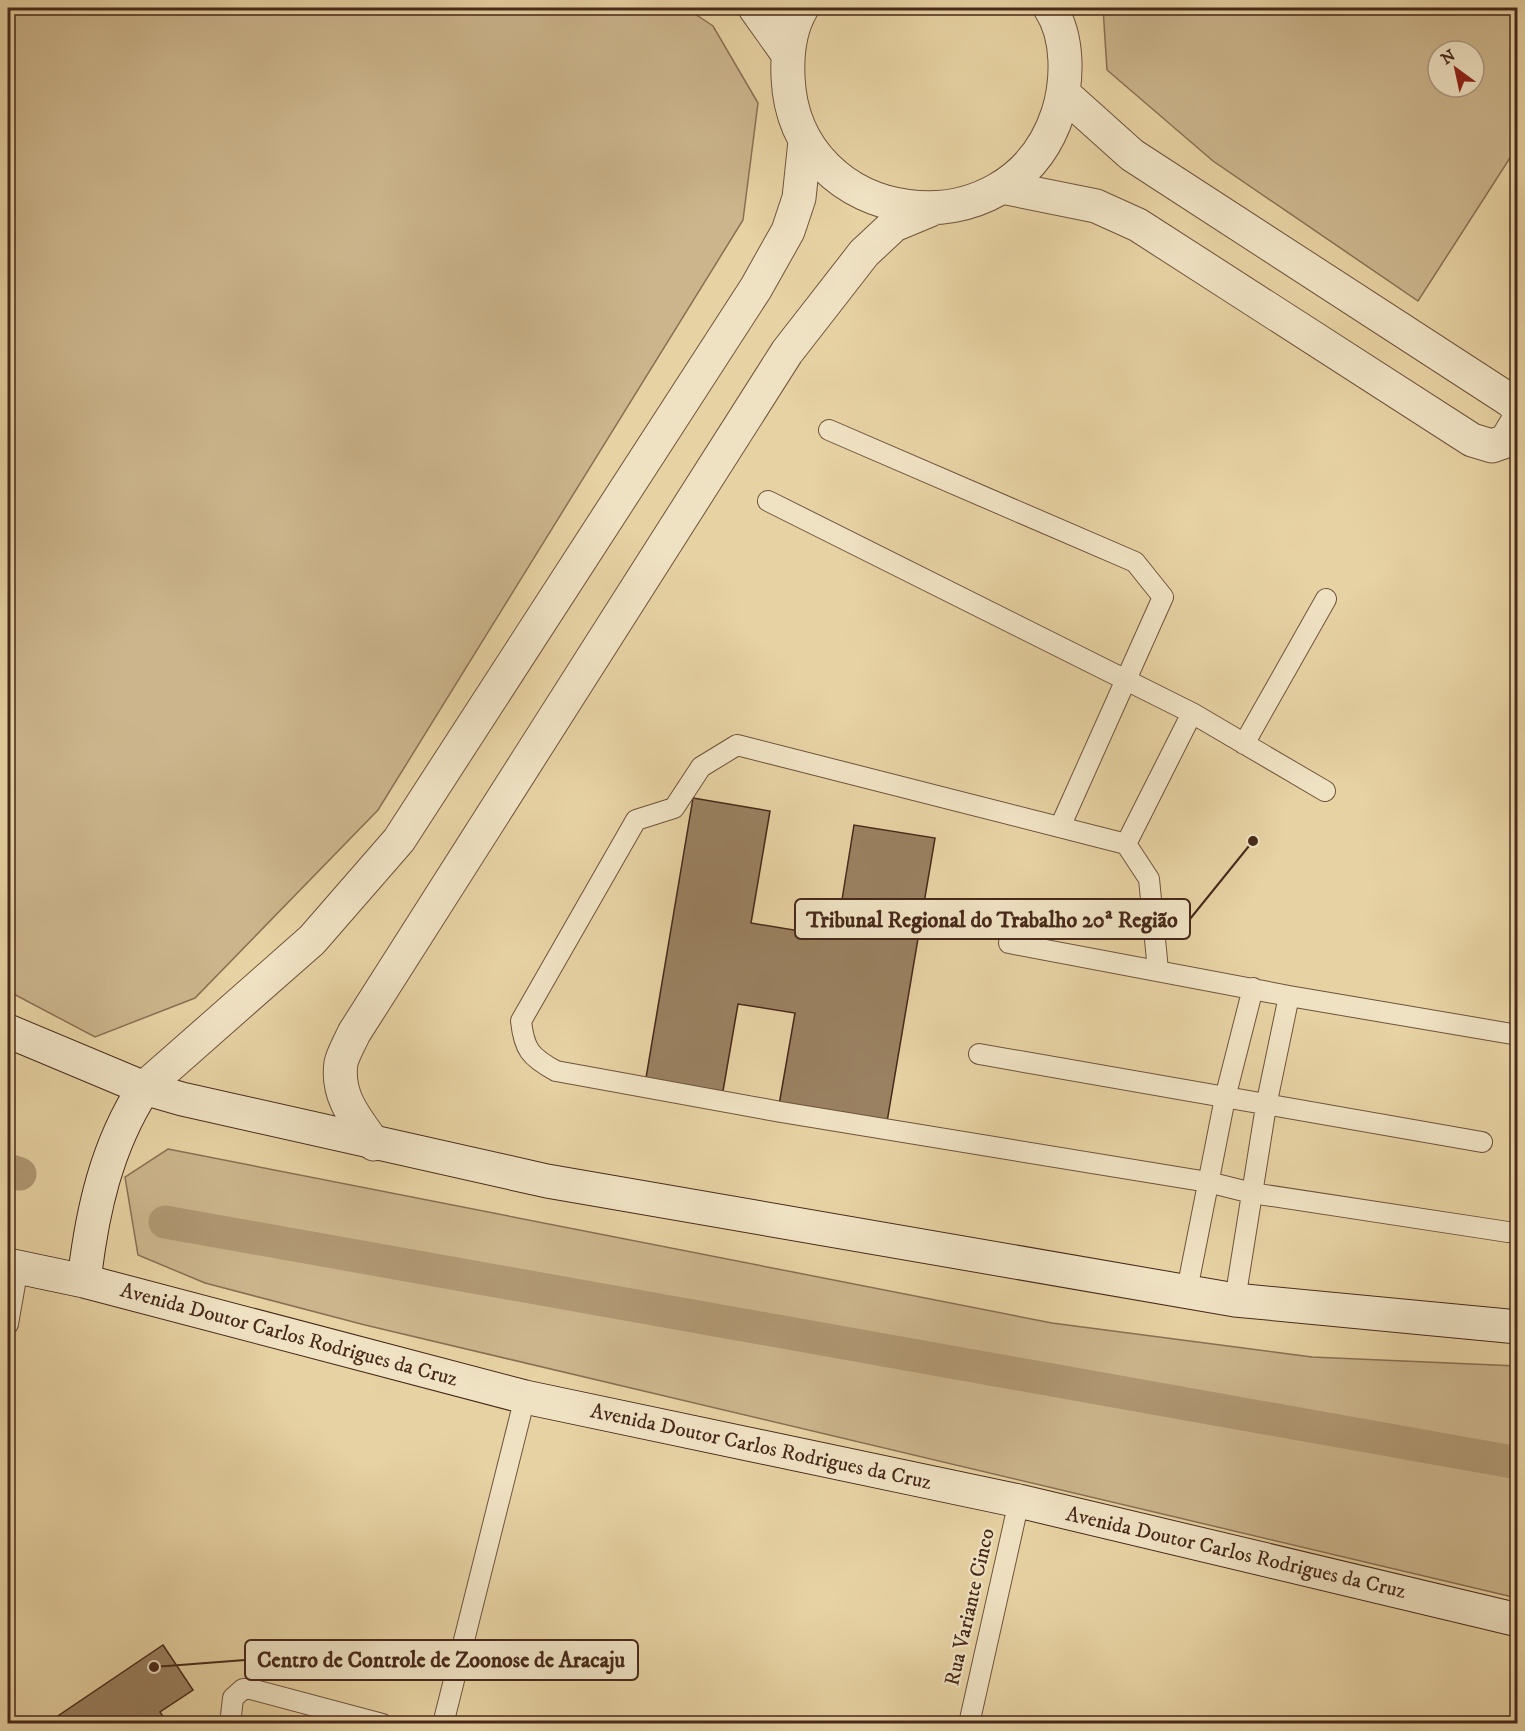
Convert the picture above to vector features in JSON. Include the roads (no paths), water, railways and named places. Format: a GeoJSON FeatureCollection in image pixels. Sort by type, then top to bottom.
{"type":"FeatureCollection","features":[{"type":"Feature","properties":{"kind":"street"},"geometry":{"type":"LineString","coordinates":[[755,8],[787,53]]}},
{"type":"Feature","properties":{"kind":"street"},"geometry":{"type":"LineString","coordinates":[[802,8],[787,53],[789,98],[805,141],[837,178],[880,202],[930,210]]}},
{"type":"Feature","properties":{"kind":"street"},"geometry":{"type":"LineString","coordinates":[[374,1144],[348,1108],[342,1086],[341,1063],[354,1033],[787,352],[864,253],[894,225],[930,210],[968,203],[1002,187],[1032,162],[1052,130],[1064,94],[1065,52],[1053,10]]}},
{"type":"Feature","properties":{"kind":"street"},"geometry":{"type":"LineString","coordinates":[[1064,94],[1131,155],[1501,394],[1518,408]]}},
{"type":"Feature","properties":{"kind":"street"},"geometry":{"type":"LineString","coordinates":[[84,1281],[98,1190],[115,1144],[144,1088],[312,940],[399,840],[756,288],[789,231],[800,198],[805,141]]}},
{"type":"Feature","properties":{"kind":"street"},"geometry":{"type":"LineString","coordinates":[[1002,187],[1096,206],[1138,225],[1472,440],[1492,446],[1506,441],[1518,421]]}},
{"type":"Feature","properties":{"kind":"street"},"geometry":{"type":"LineString","coordinates":[[8,1031],[144,1088],[374,1144],[547,1181],[1235,1300],[1518,1327]]}},
{"type":"Feature","properties":{"kind":"street","name":"Avenida Doutor Carlos Rodrigues da Cruz"},"geometry":{"type":"LineString","coordinates":[[13,1266],[84,1281],[525,1397],[1019,1501],[1518,1620]]}},
{"type":"Feature","properties":{"kind":"lane"},"geometry":{"type":"LineString","coordinates":[[829,430],[1135,562],[1163,597],[1060,827]]}},
{"type":"Feature","properties":{"kind":"lane"},"geometry":{"type":"LineString","coordinates":[[768,501],[1192,712],[1325,791]]}},
{"type":"Feature","properties":{"kind":"lane"},"geometry":{"type":"LineString","coordinates":[[1244,744],[1326,599]]}},
{"type":"Feature","properties":{"kind":"lane"},"geometry":{"type":"LineString","coordinates":[[1126,844],[1192,712]]}},
{"type":"Feature","properties":{"kind":"lane"},"geometry":{"type":"LineString","coordinates":[[1158,970],[1149,879],[1126,844],[737,745],[700,767],[674,808],[636,820],[522,1021],[523,1042],[533,1057],[556,1071],[782,1112],[1208,1182],[1252,1193],[1509,1232]]}},
{"type":"Feature","properties":{"kind":"lane"},"geometry":{"type":"LineString","coordinates":[[1009,943],[1289,996],[1518,1035]]}},
{"type":"Feature","properties":{"kind":"lane"},"geometry":{"type":"LineString","coordinates":[[1187,1290],[1225,1098],[1253,988]]}},
{"type":"Feature","properties":{"kind":"lane"},"geometry":{"type":"LineString","coordinates":[[1235,1300],[1266,1106],[1289,996]]}},
{"type":"Feature","properties":{"kind":"lane"},"geometry":{"type":"LineString","coordinates":[[979,1054],[1482,1142]]}},
{"type":"Feature","properties":{"kind":"lane"},"geometry":{"type":"LineString","coordinates":[[8,1324],[13,1266]]}},
{"type":"Feature","properties":{"kind":"lane"},"geometry":{"type":"LineString","coordinates":[[442,1724],[525,1397]]}},
{"type":"Feature","properties":{"kind":"lane","name":"Rua Variante Cinco"},"geometry":{"type":"LineString","coordinates":[[969,1724],[1019,1501]]}},
{"type":"Feature","properties":{"kind":"lane"},"geometry":{"type":"LineString","coordinates":[[230,1724],[233,1698],[243,1689],[251,1689],[382,1724]]}},
{"type":"Feature","properties":{"kind":"waterway"},"geometry":{"type":"LineString","coordinates":[[8,1170],[20,1174]]}},
{"type":"Feature","properties":{"kind":"waterway"},"geometry":{"type":"LineString","coordinates":[[165,1222],[1518,1463]]}},
{"type":"Feature","properties":{"kind":"place","name":"Tribunal Regional do Trabalho 20ª Região"},"geometry":{"type":"Point","coordinates":[1253,841]}},
{"type":"Feature","properties":{"kind":"place","name":"Centro de Controle de Zoonose de Aracaju"},"geometry":{"type":"Point","coordinates":[154,1667]}}]}
